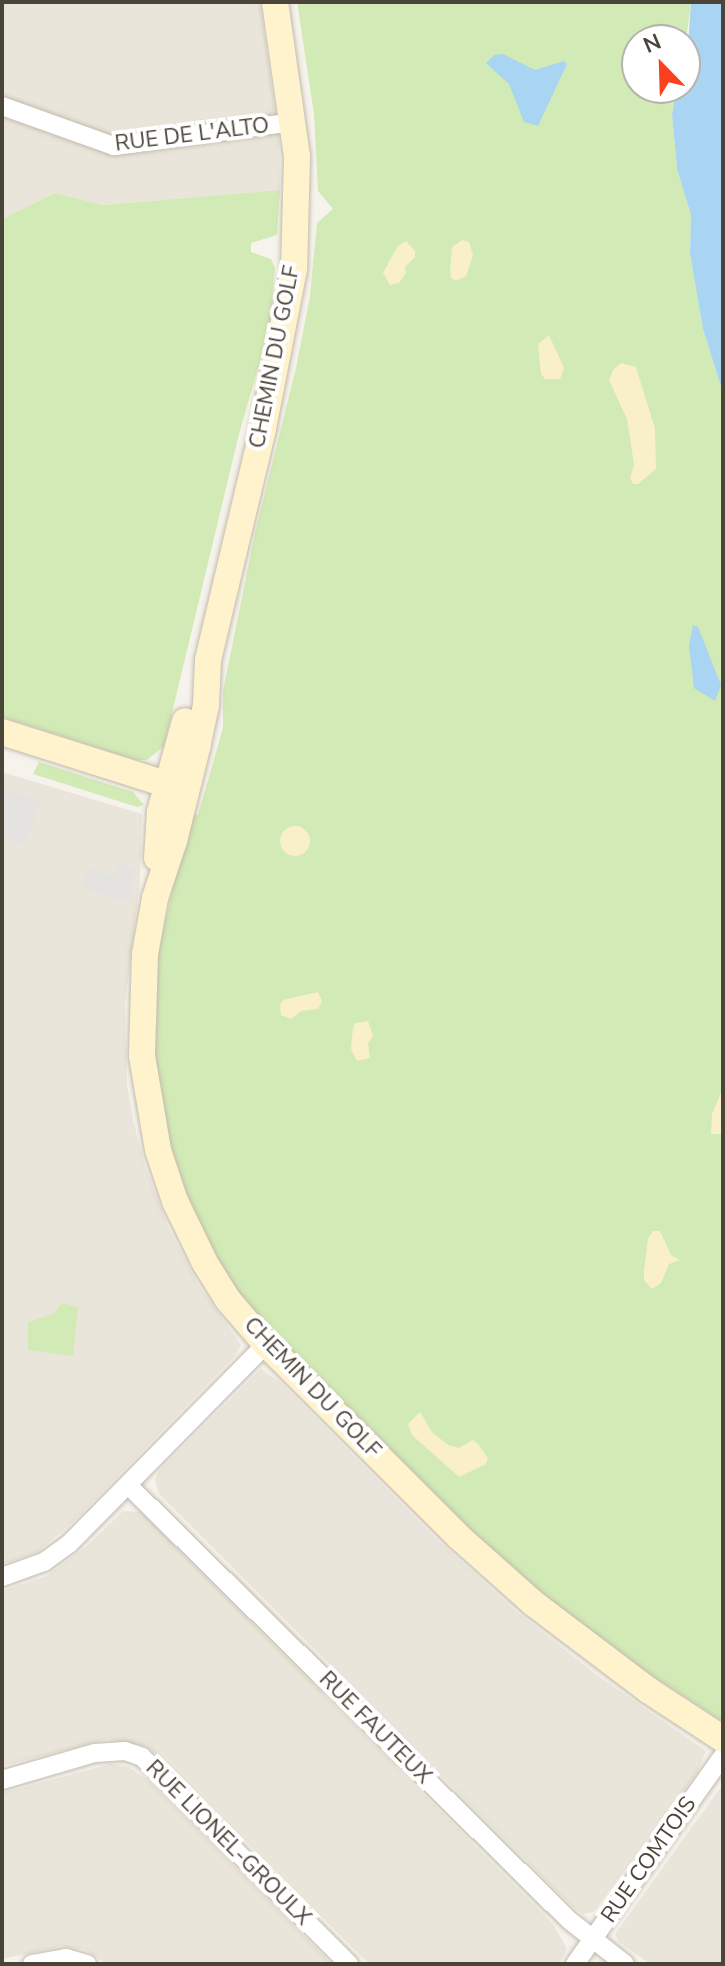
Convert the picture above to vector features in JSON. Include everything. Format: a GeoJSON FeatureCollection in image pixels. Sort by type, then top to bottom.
{"type":"FeatureCollection","features":[{"type":"Feature","properties":{"kind":"street","name":"CHEMIN DU GOLF"},"geometry":{"type":"LineString","coordinates":[[275,2],[294,122],[298,214],[290,301],[208,660],[206,705],[177,787],[174,841],[155,898],[145,954],[140,1015],[143,1071],[154,1136],[169,1185],[193,1240],[228,1300],[266,1344],[459,1537],[533,1603],[648,1690],[723,1739]]}},
{"type":"Feature","properties":{"kind":"street","name":"RUE DE L'ALTO"},"geometry":{"type":"LineString","coordinates":[[2,106],[114,146],[294,122]]}},
{"type":"Feature","properties":{"kind":"street"},"geometry":{"type":"LineString","coordinates":[[2,732],[177,787]]}},
{"type":"Feature","properties":{"kind":"street"},"geometry":{"type":"LineString","coordinates":[[2,1577],[32,1568],[58,1553],[129,1486],[266,1344]]}},
{"type":"Feature","properties":{"kind":"street","name":"RUE FAUTEUX"},"geometry":{"type":"LineString","coordinates":[[129,1486],[592,1940],[625,1964]]}},
{"type":"Feature","properties":{"kind":"street","name":"RUE LIONEL-GROULX"},"geometry":{"type":"LineString","coordinates":[[2,1780],[104,1752],[125,1751],[142,1757],[349,1964]]}},
{"type":"Feature","properties":{"kind":"street","name":"RUE COMTOIS"},"geometry":{"type":"LineString","coordinates":[[575,1964],[723,1756]]}},
{"type":"Feature","properties":{"kind":"street"},"geometry":{"type":"LineString","coordinates":[[32,1964],[66,1958],[87,1964]]}},
{"type":"Feature","properties":{"kind":"shaded area"},"geometry":{"type":"Polygon","coordinates":[[[2,2],[260,2],[279,138],[280,190],[103,205],[55,193],[2,219],[2,2]]]}},
{"type":"Feature","properties":{"kind":"shaded area"},"geometry":{"type":"Polygon","coordinates":[[[2,772],[142,814],[140,881],[125,1003],[127,1084],[133,1120],[145,1166],[169,1229],[199,1286],[241,1345],[234,1357],[72,1523],[37,1552],[2,1564],[2,772]]]}},
{"type":"Feature","properties":{"kind":"shaded area"},"geometry":{"type":"Polygon","coordinates":[[[2,789],[40,801],[25,846],[2,838],[2,789]]]}},
{"type":"Feature","properties":{"kind":"shaded area"},"geometry":{"type":"Polygon","coordinates":[[[118,863],[135,867],[131,896],[122,902],[81,888],[89,869],[114,876],[118,863]]]}},
{"type":"Feature","properties":{"kind":"shaded area"},"geometry":{"type":"Polygon","coordinates":[[[261,1369],[280,1382],[435,1538],[517,1612],[598,1676],[706,1751],[697,1773],[594,1912],[583,1914],[573,1907],[159,1494],[155,1480],[158,1472],[261,1369]]]}},
{"type":"Feature","properties":{"kind":"shaded area"},"geometry":{"type":"Polygon","coordinates":[[[123,1511],[141,1512],[553,1924],[567,1949],[559,1964],[369,1964],[167,1763],[145,1746],[108,1739],[2,1766],[2,1591],[47,1576],[87,1546],[123,1511]]]}},
{"type":"Feature","properties":{"kind":"shaded area"},"geometry":{"type":"Polygon","coordinates":[[[111,1764],[129,1767],[149,1781],[332,1964],[107,1964],[86,1950],[62,1946],[2,1959],[2,1793],[111,1764]]]}},
{"type":"Feature","properties":{"kind":"shaded area"},"geometry":{"type":"Polygon","coordinates":[[[723,1784],[723,1964],[650,1964],[619,1942],[615,1934],[723,1784]]]}},
{"type":"Feature","properties":{"kind":"green space"},"geometry":{"type":"Polygon","coordinates":[[[297,2],[691,2],[688,24],[621,24],[621,104],[674,104],[677,169],[691,215],[690,254],[703,329],[723,393],[723,1722],[603,1644],[486,1548],[285,1348],[237,1294],[198,1227],[171,1161],[153,1064],[153,992],[158,953],[190,814],[198,815],[223,728],[223,691],[255,533],[296,368],[310,296],[317,223],[333,209],[318,191],[314,114],[297,2]]]}},
{"type":"Feature","properties":{"kind":"green space"},"geometry":{"type":"Polygon","coordinates":[[[280,190],[277,235],[251,243],[251,252],[271,259],[275,268],[270,327],[239,434],[164,746],[147,760],[136,760],[2,717],[2,219],[55,193],[103,205],[280,190]]]}},
{"type":"Feature","properties":{"kind":"green space"},"geometry":{"type":"Polygon","coordinates":[[[39,762],[133,792],[144,805],[137,807],[33,774],[39,762]]]}},
{"type":"Feature","properties":{"kind":"green space"},"geometry":{"type":"Polygon","coordinates":[[[62,1303],[78,1307],[73,1356],[28,1350],[28,1322],[53,1314],[62,1303]]]}},
{"type":"Feature","properties":{"kind":"sand"},"geometry":{"type":"Polygon","coordinates":[[[462,240],[469,242],[473,255],[466,276],[456,281],[451,278],[450,270],[452,247],[462,240]]]}},
{"type":"Feature","properties":{"kind":"sand"},"geometry":{"type":"Polygon","coordinates":[[[406,241],[415,251],[415,257],[405,267],[406,273],[399,283],[390,285],[383,273],[397,247],[406,241]]]}},
{"type":"Feature","properties":{"kind":"sand"},"geometry":{"type":"Polygon","coordinates":[[[549,335],[564,368],[560,379],[545,379],[541,374],[538,344],[549,335]]]}},
{"type":"Feature","properties":{"kind":"sand"},"geometry":{"type":"Polygon","coordinates":[[[621,363],[636,367],[655,429],[656,469],[638,484],[633,484],[630,478],[634,465],[627,419],[609,380],[613,370],[621,363]]]}},
{"type":"Feature","properties":{"kind":"sand"},"geometry":{"type":"Polygon","coordinates":[[[295,826],[301,827],[309,835],[309,847],[301,855],[295,856],[289,855],[281,847],[280,841],[281,835],[289,827],[295,826]]]}},
{"type":"Feature","properties":{"kind":"sand"},"geometry":{"type":"Polygon","coordinates":[[[318,992],[322,1001],[318,1009],[301,1011],[291,1019],[281,1015],[283,1000],[318,992]]]}},
{"type":"Feature","properties":{"kind":"sand"},"geometry":{"type":"Polygon","coordinates":[[[368,1021],[373,1036],[368,1043],[370,1058],[357,1061],[351,1049],[353,1028],[355,1023],[368,1021]]]}},
{"type":"Feature","properties":{"kind":"sand"},"geometry":{"type":"Polygon","coordinates":[[[723,1088],[723,1134],[711,1134],[712,1114],[723,1088]]]}},
{"type":"Feature","properties":{"kind":"sand"},"geometry":{"type":"Polygon","coordinates":[[[653,1231],[660,1231],[671,1255],[680,1260],[669,1264],[661,1283],[652,1289],[644,1280],[644,1271],[648,1239],[653,1231]]]}},
{"type":"Feature","properties":{"kind":"sand"},"geometry":{"type":"Polygon","coordinates":[[[420,1412],[432,1432],[448,1445],[459,1448],[473,1440],[488,1458],[486,1464],[459,1477],[412,1435],[408,1424],[420,1412]]]}},
{"type":"Feature","properties":{"kind":"water"},"geometry":{"type":"Polygon","coordinates":[[[691,2],[723,2],[723,393],[703,329],[690,254],[691,215],[677,169],[672,114],[674,104],[701,104],[701,24],[689,24],[691,2]]]}},
{"type":"Feature","properties":{"kind":"water"},"geometry":{"type":"Polygon","coordinates":[[[503,54],[535,70],[564,61],[567,64],[538,126],[524,122],[509,84],[486,63],[494,55],[503,54]]]}},
{"type":"Feature","properties":{"kind":"water"},"geometry":{"type":"Polygon","coordinates":[[[693,625],[698,627],[721,685],[715,701],[694,688],[689,645],[693,625]]]}}]}
